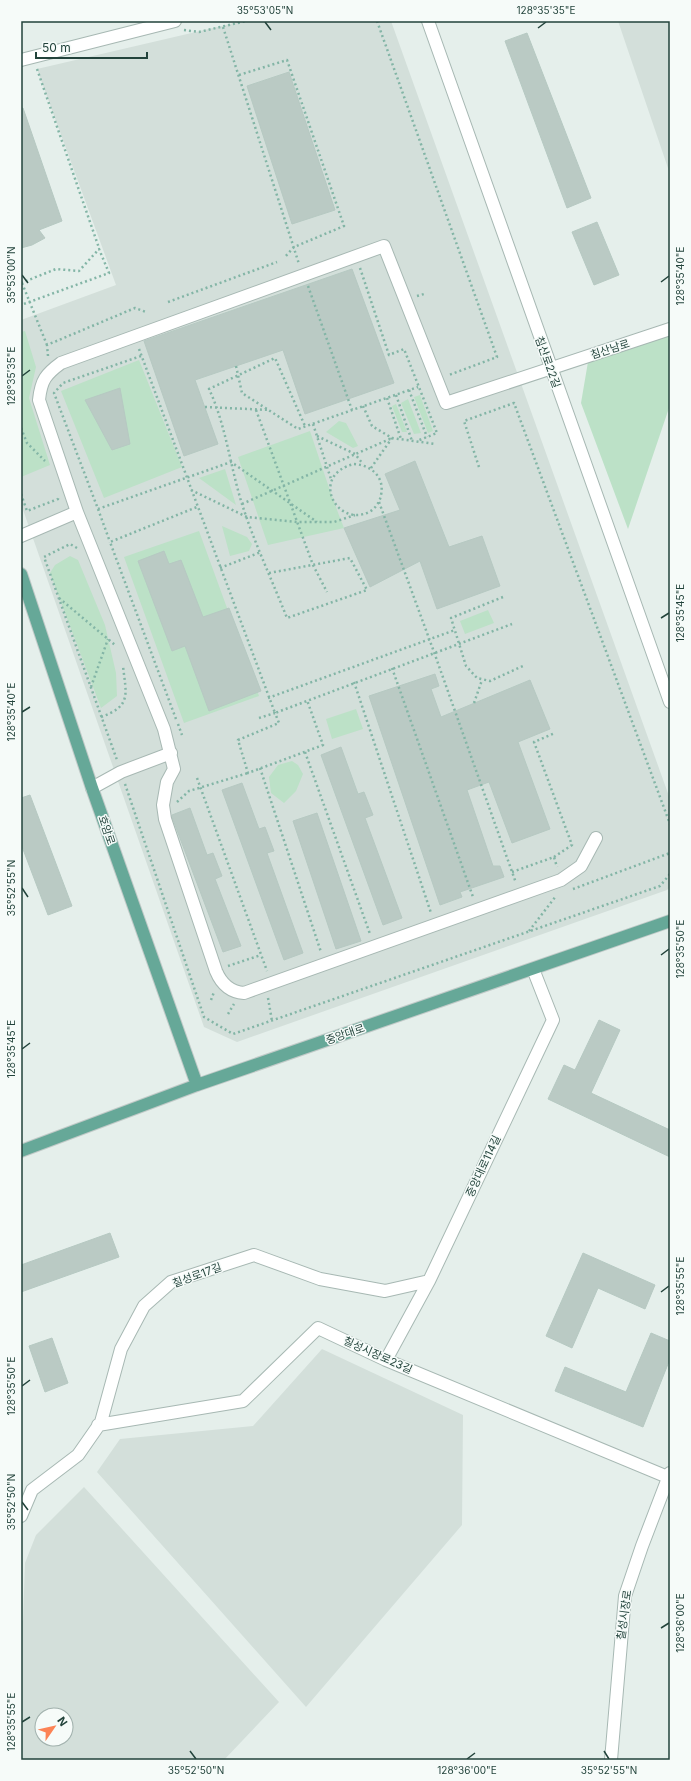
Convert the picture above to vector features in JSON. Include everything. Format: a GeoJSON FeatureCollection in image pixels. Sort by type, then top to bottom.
{"type":"FeatureCollection","features":[{"type":"Feature","properties":{"kind":"main road","name":"호암로"},"geometry":{"type":"LineString","coordinates":[[21,574],[92,788],[197,1085]]}},
{"type":"Feature","properties":{"kind":"main road","name":"중앙대로"},"geometry":{"type":"LineString","coordinates":[[21,1151],[197,1085],[670,922]]}},
{"type":"Feature","properties":{"kind":"street"},"geometry":{"type":"LineString","coordinates":[[21,60],[175,21]]}},
{"type":"Feature","properties":{"kind":"street","name":"침산로22길"},"geometry":{"type":"LineString","coordinates":[[428,21],[670,702]]}},
{"type":"Feature","properties":{"kind":"street","name":"침산남로"},"geometry":{"type":"LineString","coordinates":[[78,512],[39,400],[40,388],[47,374],[61,363],[384,246],[446,403],[670,329]]}},
{"type":"Feature","properties":{"kind":"street"},"geometry":{"type":"LineString","coordinates":[[21,536],[78,512],[164,729],[174,769],[167,782],[163,805],[165,819],[216,971],[221,981],[236,992],[244,993],[561,880],[581,866],[596,838]]}},
{"type":"Feature","properties":{"kind":"street"},"geometry":{"type":"LineString","coordinates":[[92,788],[121,772],[171,753]]}},
{"type":"Feature","properties":{"kind":"street","name":"중앙대로114길"},"geometry":{"type":"LineString","coordinates":[[386,1360],[429,1282],[553,1020],[533,969]]}},
{"type":"Feature","properties":{"kind":"street","name":"칠성로17길"},"geometry":{"type":"LineString","coordinates":[[21,1516],[32,1490],[78,1455],[98,1425],[121,1349],[144,1306],[171,1282],[254,1255],[320,1279],[384,1291],[429,1282]]}},
{"type":"Feature","properties":{"kind":"street","name":"칠성시장로23길"},"geometry":{"type":"LineString","coordinates":[[98,1425],[243,1401],[318,1328],[386,1360],[669,1476]]}},
{"type":"Feature","properties":{"kind":"street","name":"칠성시장로"},"geometry":{"type":"LineString","coordinates":[[611,1760],[625,1596],[642,1546],[669,1476]]}},
{"type":"Feature","properties":{"kind":"path"},"geometry":{"type":"LineString","coordinates":[[377,21],[497,357],[448,376],[445,368]]}},
{"type":"Feature","properties":{"kind":"path"},"geometry":{"type":"LineString","coordinates":[[223,26],[300,268]]}},
{"type":"Feature","properties":{"kind":"path"},"geometry":{"type":"LineString","coordinates":[[239,75],[287,60],[344,226],[294,247],[284,258]]}},
{"type":"Feature","properties":{"kind":"path"},"geometry":{"type":"LineString","coordinates":[[21,305],[109,273],[99,249],[37,69]]}},
{"type":"Feature","properties":{"kind":"path"},"geometry":{"type":"LineString","coordinates":[[50,355],[22,283],[56,269],[79,272],[99,249]]}},
{"type":"Feature","properties":{"kind":"path"},"geometry":{"type":"LineString","coordinates":[[168,302],[277,262]]}},
{"type":"Feature","properties":{"kind":"path"},"geometry":{"type":"LineString","coordinates":[[358,262],[389,355],[404,349],[418,387],[438,433],[418,441]]}},
{"type":"Feature","properties":{"kind":"path"},"geometry":{"type":"LineString","coordinates":[[306,282],[352,410]]}},
{"type":"Feature","properties":{"kind":"path"},"geometry":{"type":"LineString","coordinates":[[420,303],[417,295],[424,294]]}},
{"type":"Feature","properties":{"kind":"path"},"geometry":{"type":"LineString","coordinates":[[47,345],[135,308],[146,312]]}},
{"type":"Feature","properties":{"kind":"path"},"geometry":{"type":"LineString","coordinates":[[138,346],[268,698],[279,723],[238,740],[248,773]]}},
{"type":"Feature","properties":{"kind":"path"},"geometry":{"type":"LineString","coordinates":[[141,356],[63,383],[54,393],[182,735]]}},
{"type":"Feature","properties":{"kind":"path"},"geometry":{"type":"LineString","coordinates":[[269,573],[350,558],[367,590],[287,618],[269,573],[242,504],[217,408],[209,389],[276,358],[305,426]]}},
{"type":"Feature","properties":{"kind":"path"},"geometry":{"type":"LineString","coordinates":[[236,366],[237,377],[242,392],[298,429],[418,387]]}},
{"type":"Feature","properties":{"kind":"path"},"geometry":{"type":"LineString","coordinates":[[409,390],[427,438]]}},
{"type":"Feature","properties":{"kind":"path"},"geometry":{"type":"LineString","coordinates":[[396,394],[412,441]]}},
{"type":"Feature","properties":{"kind":"path"},"geometry":{"type":"LineString","coordinates":[[387,398],[401,439]]}},
{"type":"Feature","properties":{"kind":"path"},"geometry":{"type":"LineString","coordinates":[[479,467],[464,421],[514,403],[670,824]]}},
{"type":"Feature","properties":{"kind":"path"},"geometry":{"type":"LineString","coordinates":[[363,406],[372,426],[392,438],[434,444]]}},
{"type":"Feature","properties":{"kind":"path"},"geometry":{"type":"LineString","coordinates":[[205,407],[270,410]]}},
{"type":"Feature","properties":{"kind":"path"},"geometry":{"type":"LineString","coordinates":[[256,410],[313,565],[327,592]]}},
{"type":"Feature","properties":{"kind":"path"},"geometry":{"type":"LineString","coordinates":[[313,424],[331,479],[331,496],[334,503],[343,512],[355,515]]}},
{"type":"Feature","properties":{"kind":"path"},"geometry":{"type":"LineString","coordinates":[[21,428],[27,443],[50,465]]}},
{"type":"Feature","properties":{"kind":"path"},"geometry":{"type":"LineString","coordinates":[[191,490],[247,517],[297,522],[334,522],[371,511],[379,502],[382,490],[381,482],[377,474],[371,468],[363,464],[355,454],[317,435]]}},
{"type":"Feature","properties":{"kind":"path"},"geometry":{"type":"LineString","coordinates":[[242,504],[392,438]]}},
{"type":"Feature","properties":{"kind":"path"},"geometry":{"type":"LineString","coordinates":[[371,468],[392,438]]}},
{"type":"Feature","properties":{"kind":"path"},"geometry":{"type":"LineString","coordinates":[[98,509],[231,462]]}},
{"type":"Feature","properties":{"kind":"path"},"geometry":{"type":"LineString","coordinates":[[231,462],[317,522]]}},
{"type":"Feature","properties":{"kind":"path"},"geometry":{"type":"LineString","coordinates":[[331,479],[345,466],[363,464]]}},
{"type":"Feature","properties":{"kind":"path"},"geometry":{"type":"LineString","coordinates":[[21,494],[27,511],[58,499]]}},
{"type":"Feature","properties":{"kind":"path"},"geometry":{"type":"LineString","coordinates":[[379,502],[430,639],[520,894]]}},
{"type":"Feature","properties":{"kind":"path"},"geometry":{"type":"LineString","coordinates":[[110,542],[197,507]]}},
{"type":"Feature","properties":{"kind":"path"},"geometry":{"type":"LineString","coordinates":[[83,552],[70,544],[44,557],[121,772],[204,1017],[233,1034],[660,886],[670,874]]}},
{"type":"Feature","properties":{"kind":"path"},"geometry":{"type":"LineString","coordinates":[[220,568],[261,552]]}},
{"type":"Feature","properties":{"kind":"path"},"geometry":{"type":"LineString","coordinates":[[503,597],[451,618],[466,666],[476,678],[490,681],[525,665]]}},
{"type":"Feature","properties":{"kind":"path"},"geometry":{"type":"LineString","coordinates":[[59,598],[120,649],[117,641]]}},
{"type":"Feature","properties":{"kind":"path"},"geometry":{"type":"LineString","coordinates":[[259,718],[512,624]]}},
{"type":"Feature","properties":{"kind":"path"},"geometry":{"type":"LineString","coordinates":[[268,698],[455,630]]}},
{"type":"Feature","properties":{"kind":"path"},"geometry":{"type":"LineString","coordinates":[[91,687],[108,639]]}},
{"type":"Feature","properties":{"kind":"path"},"geometry":{"type":"LineString","coordinates":[[101,717],[111,714],[121,707],[126,698],[124,662],[128,670]]}},
{"type":"Feature","properties":{"kind":"path"},"geometry":{"type":"LineString","coordinates":[[392,668],[478,910]]}},
{"type":"Feature","properties":{"kind":"path"},"geometry":{"type":"LineString","coordinates":[[474,703],[482,680]]}},
{"type":"Feature","properties":{"kind":"path"},"geometry":{"type":"LineString","coordinates":[[354,682],[435,925]]}},
{"type":"Feature","properties":{"kind":"path"},"geometry":{"type":"LineString","coordinates":[[164,812],[189,791],[248,773],[323,745],[307,700]]}},
{"type":"Feature","properties":{"kind":"path"},"geometry":{"type":"LineString","coordinates":[[554,857],[572,845],[534,742],[555,733]]}},
{"type":"Feature","properties":{"kind":"path"},"geometry":{"type":"LineString","coordinates":[[305,752],[374,946]]}},
{"type":"Feature","properties":{"kind":"path"},"geometry":{"type":"LineString","coordinates":[[260,768],[325,964]]}},
{"type":"Feature","properties":{"kind":"path"},"geometry":{"type":"LineString","coordinates":[[197,778],[271,983]]}},
{"type":"Feature","properties":{"kind":"path"},"geometry":{"type":"LineString","coordinates":[[529,932],[557,895]]}},
{"type":"Feature","properties":{"kind":"path"},"geometry":{"type":"LineString","coordinates":[[216,971],[261,955]]}},
{"type":"Feature","properties":{"kind":"path"},"geometry":{"type":"LineString","coordinates":[[228,1014],[235,1001]]}},
{"type":"Feature","properties":{"kind":"shaded area"},"geometry":{"type":"Polygon","coordinates":[[[243,21],[391,21],[670,799],[670,887],[667,890],[237,1042],[204,1027],[21,504],[21,320],[116,285],[37,69],[243,21]]]}},
{"type":"Feature","properties":{"kind":"shaded area"},"geometry":{"type":"Polygon","coordinates":[[[618,21],[670,21],[670,174],[618,21]]]}},
{"type":"Feature","properties":{"kind":"shaded area"},"geometry":{"type":"Polygon","coordinates":[[[322,1349],[463,1415],[462,1525],[306,1707],[97,1472],[120,1439],[253,1426],[322,1349]]]}},
{"type":"Feature","properties":{"kind":"shaded area"},"geometry":{"type":"Polygon","coordinates":[[[84,1487],[279,1702],[224,1760],[21,1760],[21,1622],[23,1620],[25,1563],[36,1535],[84,1487]]]}},
{"type":"Feature","properties":{"kind":"green space"},"geometry":{"type":"Polygon","coordinates":[[[670,329],[670,405],[628,529],[581,403],[589,356],[670,329]]]}},
{"type":"Feature","properties":{"kind":"green space"},"geometry":{"type":"Polygon","coordinates":[[[25,331],[36,367],[29,398],[50,465],[21,477],[21,332],[25,331]]]}},
{"type":"Feature","properties":{"kind":"green space"},"geometry":{"type":"Polygon","coordinates":[[[139,360],[182,467],[104,498],[61,391],[139,360]]]}},
{"type":"Feature","properties":{"kind":"green space"},"geometry":{"type":"Polygon","coordinates":[[[420,395],[433,431],[428,433],[414,397],[420,395]]]}},
{"type":"Feature","properties":{"kind":"green space"},"geometry":{"type":"Polygon","coordinates":[[[408,399],[421,433],[414,434],[401,403],[408,399]]]}},
{"type":"Feature","properties":{"kind":"green space"},"geometry":{"type":"Polygon","coordinates":[[[396,404],[407,432],[402,432],[392,406],[396,404]]]}},
{"type":"Feature","properties":{"kind":"green space"},"geometry":{"type":"Polygon","coordinates":[[[339,421],[346,423],[358,446],[353,448],[326,432],[339,421]]]}},
{"type":"Feature","properties":{"kind":"green space"},"geometry":{"type":"Polygon","coordinates":[[[310,431],[330,492],[344,528],[268,545],[238,457],[310,431]]]}},
{"type":"Feature","properties":{"kind":"green space"},"geometry":{"type":"Polygon","coordinates":[[[225,469],[236,505],[199,478],[225,469]]]}},
{"type":"Feature","properties":{"kind":"green space"},"geometry":{"type":"Polygon","coordinates":[[[222,526],[247,537],[252,544],[249,551],[230,556],[222,526]]]}},
{"type":"Feature","properties":{"kind":"green space"},"geometry":{"type":"Polygon","coordinates":[[[199,531],[259,696],[184,723],[124,557],[199,531]]]}},
{"type":"Feature","properties":{"kind":"green space"},"geometry":{"type":"Polygon","coordinates":[[[70,556],[78,560],[105,625],[116,673],[117,696],[101,708],[50,573],[55,565],[70,556]]]}},
{"type":"Feature","properties":{"kind":"green space"},"geometry":{"type":"Polygon","coordinates":[[[488,610],[494,623],[465,634],[460,621],[488,610]]]}},
{"type":"Feature","properties":{"kind":"green space"},"geometry":{"type":"Polygon","coordinates":[[[356,709],[363,729],[332,739],[326,719],[356,709]]]}},
{"type":"Feature","properties":{"kind":"green space"},"geometry":{"type":"Polygon","coordinates":[[[292,761],[298,765],[303,774],[296,791],[284,803],[271,793],[269,777],[278,765],[292,761]]]}},
{"type":"Feature","properties":{"kind":"building"},"geometry":{"type":"Polygon","coordinates":[[[527,33],[591,198],[567,208],[505,41],[527,33]]]}},
{"type":"Feature","properties":{"kind":"building"},"geometry":{"type":"Polygon","coordinates":[[[289,72],[335,210],[292,224],[247,86],[289,72]]]}},
{"type":"Feature","properties":{"kind":"building"},"geometry":{"type":"Polygon","coordinates":[[[21,108],[23,108],[62,221],[39,230],[45,238],[32,245],[21,248],[21,108]]]}},
{"type":"Feature","properties":{"kind":"building"},"geometry":{"type":"Polygon","coordinates":[[[597,222],[619,275],[594,285],[572,232],[597,222]]]}},
{"type":"Feature","properties":{"kind":"building"},"geometry":{"type":"Polygon","coordinates":[[[352,269],[394,383],[305,414],[283,350],[195,380],[218,444],[184,456],[144,341],[352,269]]]}},
{"type":"Feature","properties":{"kind":"building"},"geometry":{"type":"Polygon","coordinates":[[[120,388],[130,444],[112,450],[85,400],[120,388]]]}},
{"type":"Feature","properties":{"kind":"building"},"geometry":{"type":"Polygon","coordinates":[[[415,461],[449,547],[482,536],[500,586],[437,609],[420,561],[370,587],[344,528],[400,510],[385,474],[415,461]]]}},
{"type":"Feature","properties":{"kind":"building"},"geometry":{"type":"Polygon","coordinates":[[[164,551],[169,564],[181,560],[203,617],[229,608],[261,691],[209,711],[185,646],[172,651],[138,561],[164,551]]]}},
{"type":"Feature","properties":{"kind":"building"},"geometry":{"type":"Polygon","coordinates":[[[435,674],[439,686],[431,689],[441,717],[530,680],[550,729],[518,742],[550,829],[512,843],[489,782],[467,790],[493,866],[500,866],[504,877],[460,892],[462,897],[440,905],[369,696],[435,674]]]}},
{"type":"Feature","properties":{"kind":"building"},"geometry":{"type":"Polygon","coordinates":[[[341,747],[358,794],[364,792],[373,815],[365,818],[402,918],[383,925],[321,755],[341,747]]]}},
{"type":"Feature","properties":{"kind":"building"},"geometry":{"type":"Polygon","coordinates":[[[242,783],[259,829],[265,827],[274,851],[267,853],[303,953],[284,960],[222,790],[242,783]]]}},
{"type":"Feature","properties":{"kind":"building"},"geometry":{"type":"Polygon","coordinates":[[[30,795],[72,906],[48,915],[21,844],[21,798],[30,795]]]}},
{"type":"Feature","properties":{"kind":"building"},"geometry":{"type":"Polygon","coordinates":[[[190,808],[207,855],[213,853],[222,876],[215,879],[241,946],[223,952],[172,817],[172,815],[190,808]]]}},
{"type":"Feature","properties":{"kind":"building"},"geometry":{"type":"Polygon","coordinates":[[[317,813],[361,941],[336,949],[293,821],[317,813]]]}},
{"type":"Feature","properties":{"kind":"building"},"geometry":{"type":"Polygon","coordinates":[[[599,1020],[620,1030],[591,1093],[670,1130],[670,1157],[548,1099],[564,1065],[575,1070],[599,1020]]]}},
{"type":"Feature","properties":{"kind":"building"},"geometry":{"type":"Polygon","coordinates":[[[110,1233],[119,1257],[21,1292],[21,1265],[110,1233]]]}},
{"type":"Feature","properties":{"kind":"building"},"geometry":{"type":"Polygon","coordinates":[[[583,1253],[655,1285],[645,1309],[598,1288],[572,1348],[546,1336],[583,1253]]]}},
{"type":"Feature","properties":{"kind":"building"},"geometry":{"type":"Polygon","coordinates":[[[651,1333],[670,1341],[670,1359],[643,1427],[555,1391],[565,1367],[626,1392],[651,1333]]]}},
{"type":"Feature","properties":{"kind":"building"},"geometry":{"type":"Polygon","coordinates":[[[52,1338],[68,1383],[45,1392],[29,1346],[52,1338]]]}}]}
